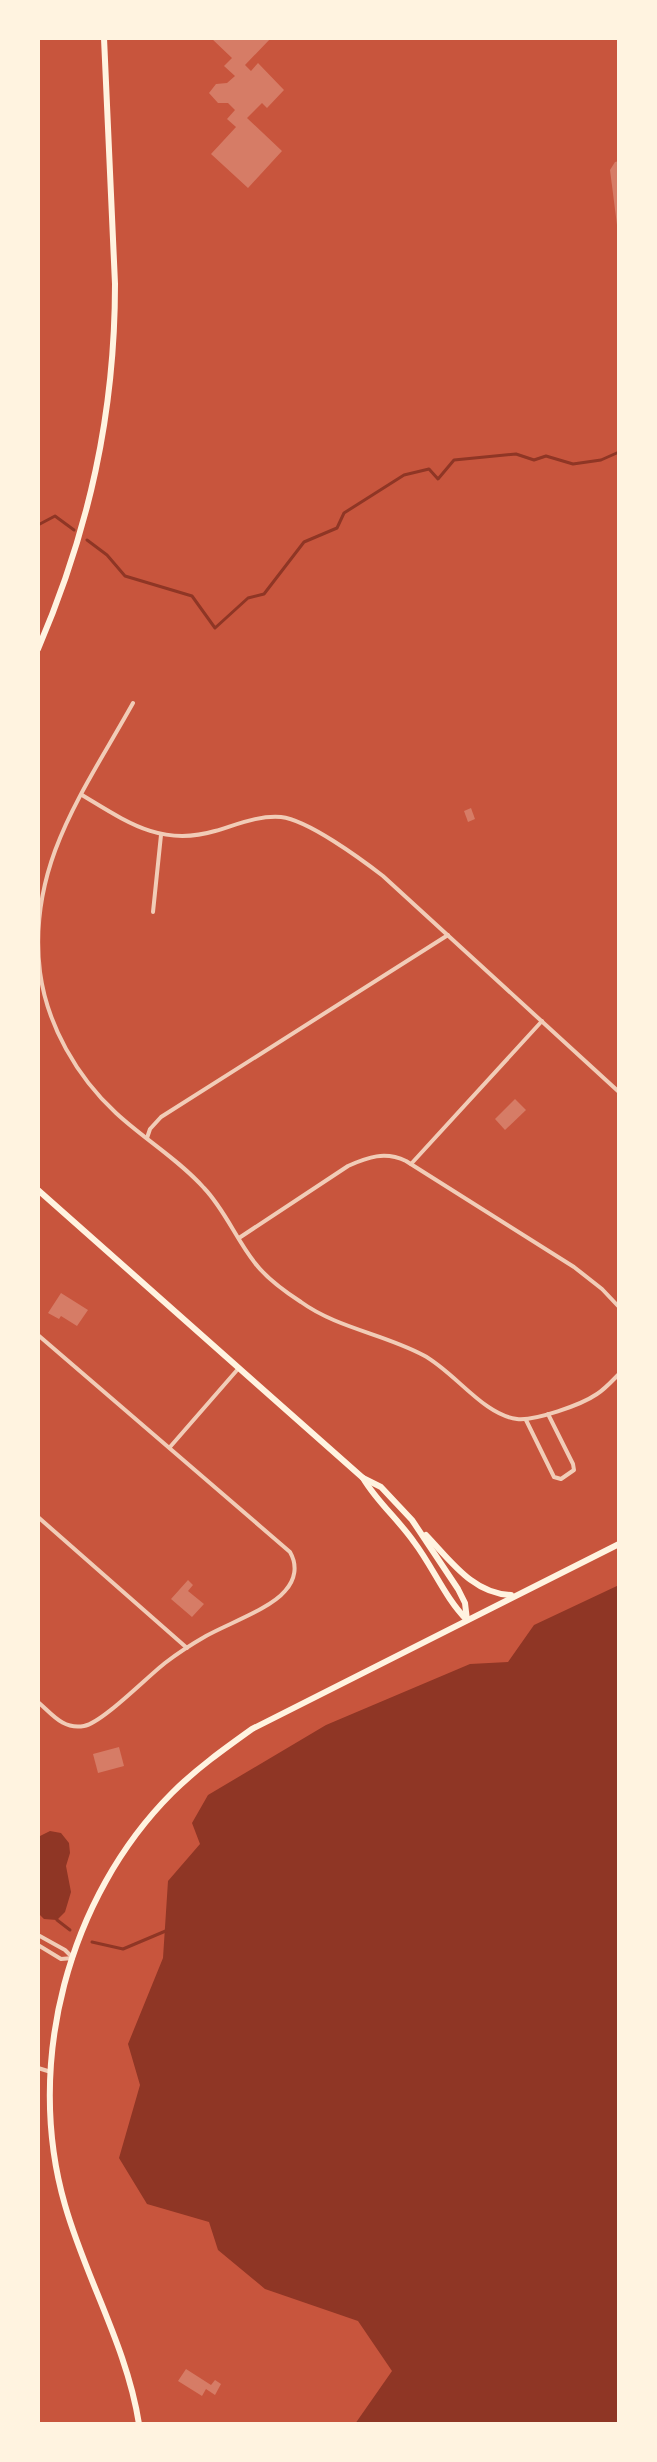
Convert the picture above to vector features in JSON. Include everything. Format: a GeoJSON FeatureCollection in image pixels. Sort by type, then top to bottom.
{"type":"FeatureCollection","features":[{"type":"Feature","properties":{"kind":"main road"},"geometry":{"type":"LineString","coordinates":[[38,649],[80,535],[110,394],[115,284],[104,38]]}},
{"type":"Feature","properties":{"kind":"main road"},"geometry":{"type":"LineString","coordinates":[[38,1191],[363,1478],[381,1487],[475,1584],[500,1595],[515,1595]]}},
{"type":"Feature","properties":{"kind":"main road"},"geometry":{"type":"LineString","coordinates":[[363,1478],[374,1496],[412,1538],[455,1607],[467,1620]]}},
{"type":"Feature","properties":{"kind":"main road"},"geometry":{"type":"LineString","coordinates":[[412,1520],[458,1589],[465,1603],[467,1620]]}},
{"type":"Feature","properties":{"kind":"main road"},"geometry":{"type":"LineString","coordinates":[[139,2424],[121,2354],[64,2203],[51,2124],[51,2072],[58,2013],[73,1958],[92,1910],[119,1861],[153,1814],[191,1775],[252,1729],[619,1544]]}},
{"type":"Feature","properties":{"kind":"street"},"geometry":{"type":"LineString","coordinates":[[133,703],[62,829],[44,887],[38,936],[41,975],[53,1020],[75,1064],[100,1097],[206,1189],[264,1274],[305,1305],[334,1320],[424,1355],[504,1416],[526,1420],[548,1414],[593,1397],[619,1374]]}},
{"type":"Feature","properties":{"kind":"street"},"geometry":{"type":"LineString","coordinates":[[82,795],[130,823],[161,835],[189,837],[270,817],[294,820],[364,861],[619,1092]]}},
{"type":"Feature","properties":{"kind":"street"},"geometry":{"type":"LineString","coordinates":[[153,912],[161,835]]}},
{"type":"Feature","properties":{"kind":"street"},"geometry":{"type":"LineString","coordinates":[[147,1139],[150,1129],[161,1117],[448,935]]}},
{"type":"Feature","properties":{"kind":"street"},"geometry":{"type":"LineString","coordinates":[[411,1164],[542,1021]]}},
{"type":"Feature","properties":{"kind":"street"},"geometry":{"type":"LineString","coordinates":[[239,1238],[348,1166],[366,1158],[388,1155],[411,1164],[574,1267],[619,1307]]}},
{"type":"Feature","properties":{"kind":"street"},"geometry":{"type":"LineString","coordinates":[[38,1335],[290,1552],[295,1566],[292,1582],[280,1597],[187,1648],[138,1685],[100,1720],[74,1727],[66,1725],[38,1702]]}},
{"type":"Feature","properties":{"kind":"street"},"geometry":{"type":"LineString","coordinates":[[170,1448],[240,1367]]}},
{"type":"Feature","properties":{"kind":"street"},"geometry":{"type":"LineString","coordinates":[[526,1420],[554,1477],[561,1479],[574,1470],[573,1464],[548,1414]]}},
{"type":"Feature","properties":{"kind":"street"},"geometry":{"type":"LineString","coordinates":[[38,1517],[187,1648]]}},
{"type":"Feature","properties":{"kind":"street"},"geometry":{"type":"LineString","coordinates":[[38,1935],[73,1958]]}},
{"type":"Feature","properties":{"kind":"street"},"geometry":{"type":"LineString","coordinates":[[38,1945],[61,1959],[73,1958]]}},
{"type":"Feature","properties":{"kind":"street"},"geometry":{"type":"LineString","coordinates":[[38,2068],[51,2072]]}},
{"type":"Feature","properties":{"kind":"shaded area"},"geometry":{"type":"Polygon","coordinates":[[[619,1585],[619,2424],[355,2424],[392,2371],[358,2321],[265,2289],[218,2250],[209,2222],[147,2204],[119,2158],[140,2085],[128,2044],[163,1958],[168,1881],[200,1844],[192,1823],[208,1795],[326,1725],[470,1664],[508,1662],[534,1625],[619,1585]]]}},
{"type":"Feature","properties":{"kind":"shaded area"},"geometry":{"type":"Polygon","coordinates":[[[50,1831],[61,1833],[69,1843],[70,1853],[66,1866],[71,1892],[65,1912],[57,1920],[44,1919],[38,1913],[38,1837],[50,1831]]]}},
{"type":"Feature","properties":{"kind":"building"},"geometry":{"type":"Polygon","coordinates":[[[211,38],[271,38],[245,65],[251,71],[258,63],[284,90],[267,108],[262,103],[247,118],[282,151],[248,188],[211,154],[236,127],[227,119],[235,110],[228,103],[218,103],[209,93],[216,84],[227,83],[235,76],[224,66],[232,58],[211,38]]]}},
{"type":"Feature","properties":{"kind":"building"},"geometry":{"type":"Polygon","coordinates":[[[619,161],[619,225],[617,225],[610,170],[619,161]]]}},
{"type":"Feature","properties":{"kind":"building"},"geometry":{"type":"Polygon","coordinates":[[[471,808],[475,819],[468,822],[464,811],[471,808]]]}},
{"type":"Feature","properties":{"kind":"building"},"geometry":{"type":"Polygon","coordinates":[[[515,1099],[526,1110],[505,1130],[495,1119],[515,1099]]]}},
{"type":"Feature","properties":{"kind":"building"},"geometry":{"type":"Polygon","coordinates":[[[61,1293],[88,1310],[77,1326],[61,1316],[59,1319],[48,1313],[61,1293]]]}},
{"type":"Feature","properties":{"kind":"building"},"geometry":{"type":"Polygon","coordinates":[[[188,1580],[193,1585],[188,1591],[204,1604],[192,1617],[171,1599],[188,1580]]]}},
{"type":"Feature","properties":{"kind":"building"},"geometry":{"type":"Polygon","coordinates":[[[119,1747],[124,1766],[98,1773],[93,1754],[119,1747]]]}},
{"type":"Feature","properties":{"kind":"building"},"geometry":{"type":"Polygon","coordinates":[[[186,2369],[211,2385],[215,2380],[221,2384],[215,2395],[206,2389],[202,2396],[178,2381],[186,2369]]]}},
{"type":"Feature","properties":{"kind":"waterway"},"geometry":{"type":"LineString","coordinates":[[87,540],[107,555],[125,576],[192,596],[215,628],[248,598],[264,594],[304,542],[337,528],[344,513],[404,475],[429,469],[438,479],[454,460],[516,454],[534,460],[546,456],[573,464],[601,460],[619,452]]}},
{"type":"Feature","properties":{"kind":"waterway"},"geometry":{"type":"LineString","coordinates":[[38,525],[55,516],[74,530]]}},
{"type":"Feature","properties":{"kind":"waterway"},"geometry":{"type":"LineString","coordinates":[[56,1917],[70,1930]]}},
{"type":"Feature","properties":{"kind":"waterway"},"geometry":{"type":"LineString","coordinates":[[92,1942],[123,1949],[168,1930]]}}]}
